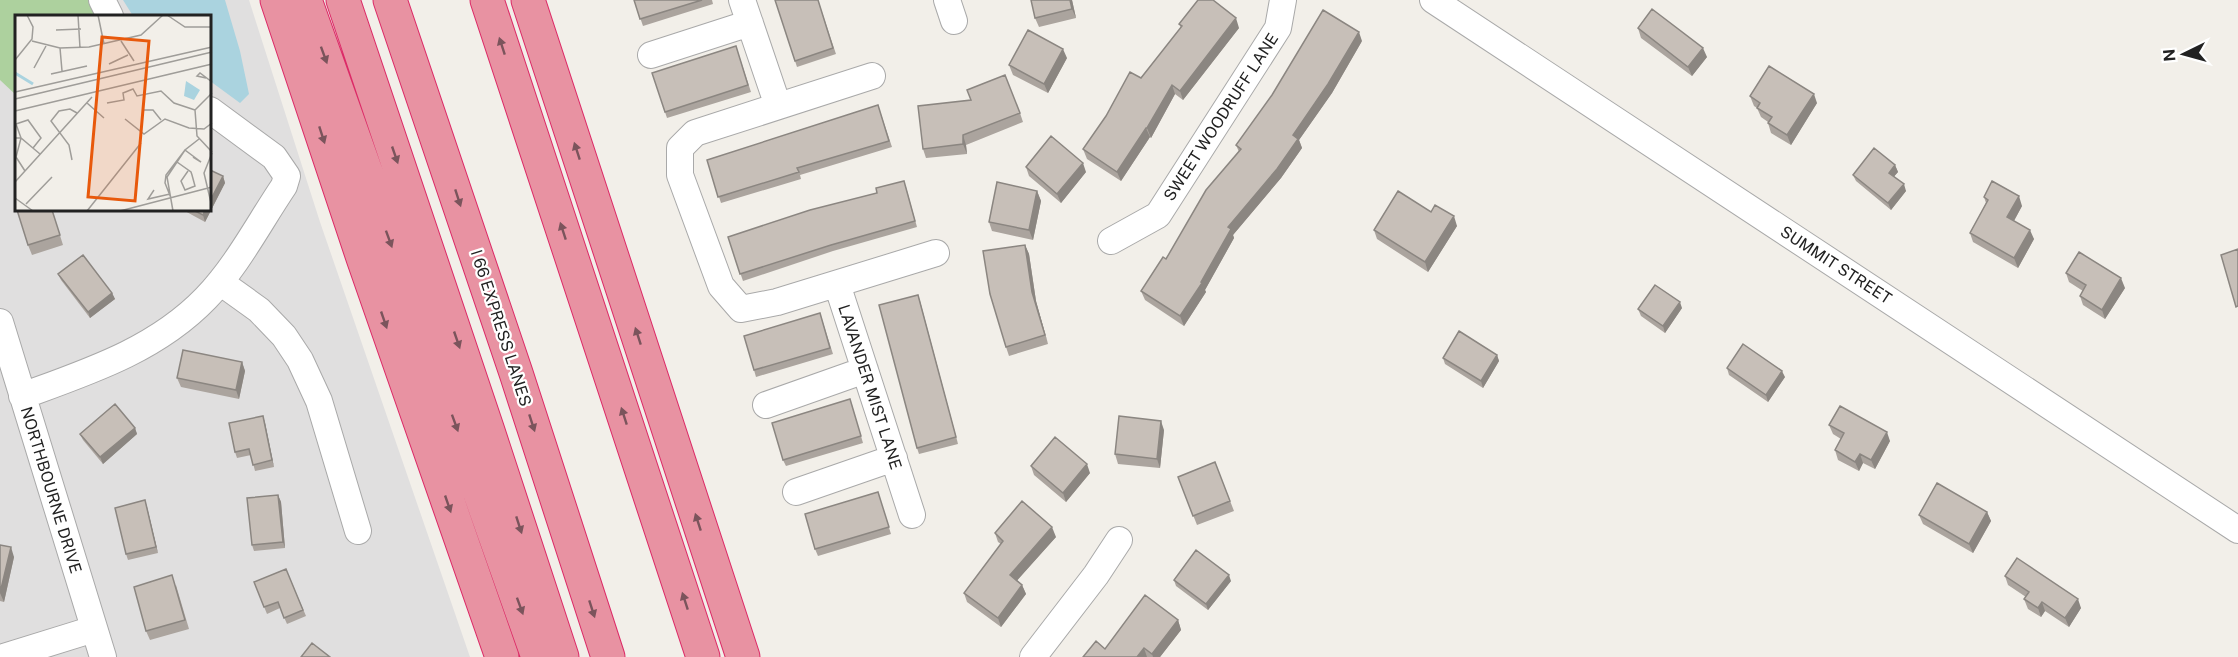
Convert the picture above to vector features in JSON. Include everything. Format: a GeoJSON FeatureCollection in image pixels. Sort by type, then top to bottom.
{"type":"FeatureCollection","features":[{"type":"Feature","properties":{"kind":"highway"},"geometry":{"type":"LineString","coordinates":[[277,0],[370,281],[502,657]]}},
{"type":"Feature","properties":{"kind":"highway"},"geometry":{"type":"LineString","coordinates":[[305,0],[538,657]]}},
{"type":"Feature","properties":{"kind":"highway"},"geometry":{"type":"LineString","coordinates":[[343,0],[562,657]]}},
{"type":"Feature","properties":{"kind":"highway","name":"I 66 EXPRESS LANES"},"geometry":{"type":"LineString","coordinates":[[390,0],[608,657]]}},
{"type":"Feature","properties":{"kind":"highway"},"geometry":{"type":"LineString","coordinates":[[487,0],[704,657]]}},
{"type":"Feature","properties":{"kind":"highway"},"geometry":{"type":"LineString","coordinates":[[528,0],[743,657]]}},
{"type":"Feature","properties":{"kind":"street"},"geometry":{"type":"LineString","coordinates":[[102,0],[110,15]]}},
{"type":"Feature","properties":{"kind":"street","name":"SWEET WOODRUFF LANE"},"geometry":{"type":"LineString","coordinates":[[1111,241],[1158,215],[1278,28],[1283,0]]}},
{"type":"Feature","properties":{"kind":"street","name":"SUMMIT STREET"},"geometry":{"type":"LineString","coordinates":[[1433,0],[2238,530]]}},
{"type":"Feature","properties":{"kind":"street"},"geometry":{"type":"LineString","coordinates":[[651,55],[746,11],[778,106],[872,76]]}},
{"type":"Feature","properties":{"kind":"street","name":"LAVANDER MIST LANE"},"geometry":{"type":"LineString","coordinates":[[778,106],[695,133],[680,148],[681,175],[721,286],[741,309],[777,302],[837,284],[912,515]]}},
{"type":"Feature","properties":{"kind":"street"},"geometry":{"type":"LineString","coordinates":[[22,396],[94,370],[134,352],[183,318],[205,300],[220,282],[284,186],[287,176],[274,157],[212,111]]}},
{"type":"Feature","properties":{"kind":"street"},"geometry":{"type":"LineString","coordinates":[[212,129],[284,186]]}},
{"type":"Feature","properties":{"kind":"street"},"geometry":{"type":"LineString","coordinates":[[837,284],[936,253]]}},
{"type":"Feature","properties":{"kind":"street"},"geometry":{"type":"LineString","coordinates":[[220,282],[259,310],[284,336],[300,360],[319,401],[358,531]]}},
{"type":"Feature","properties":{"kind":"street","name":"NORTHBOURNE DRIVE"},"geometry":{"type":"LineString","coordinates":[[0,322],[103,657]]}},
{"type":"Feature","properties":{"kind":"street"},"geometry":{"type":"LineString","coordinates":[[766,405],[865,370]]}},
{"type":"Feature","properties":{"kind":"street"},"geometry":{"type":"LineString","coordinates":[[796,492],[894,458]]}},
{"type":"Feature","properties":{"kind":"street"},"geometry":{"type":"LineString","coordinates":[[1033,657],[1096,575],[1119,540]]}},
{"type":"Feature","properties":{"kind":"street"},"geometry":{"type":"LineString","coordinates":[[4,657],[94,629]]}},
{"type":"Feature","properties":{"kind":"shaded area"},"geometry":{"type":"Polygon","coordinates":[[[0,0],[249,0],[320,222],[470,657],[0,657],[0,0]]]}},
{"type":"Feature","properties":{"kind":"green space"},"geometry":{"type":"Polygon","coordinates":[[[0,0],[88,0],[97,15],[15,15],[15,94],[0,80],[0,0]]]}},
{"type":"Feature","properties":{"kind":"water"},"geometry":{"type":"Polygon","coordinates":[[[123,0],[225,0],[240,51],[249,94],[240,103],[212,82],[212,15],[132,15],[123,0]]]}},
{"type":"Feature","properties":{"kind":"building"},"geometry":{"type":"Polygon","coordinates":[[[634,0],[702,0],[640,19],[634,0]]]}},
{"type":"Feature","properties":{"kind":"building"},"geometry":{"type":"Polygon","coordinates":[[[775,0],[818,0],[833,48],[795,61],[775,0]]]}},
{"type":"Feature","properties":{"kind":"building"},"geometry":{"type":"Polygon","coordinates":[[[1031,0],[1070,0],[1072,9],[1035,18],[1031,0]]]}},
{"type":"Feature","properties":{"kind":"building"},"geometry":{"type":"Polygon","coordinates":[[[1198,0],[1213,0],[1236,18],[1180,91],[1172,85],[1147,128],[1117,172],[1083,149],[1106,116],[1130,72],[1141,78],[1182,26],[1179,24],[1198,0]]]}},
{"type":"Feature","properties":{"kind":"building"},"geometry":{"type":"Polygon","coordinates":[[[1652,9],[1703,48],[1688,67],[1638,28],[1652,9]]]}},
{"type":"Feature","properties":{"kind":"building"},"geometry":{"type":"Polygon","coordinates":[[[1323,10],[1359,32],[1328,84],[1293,135],[1298,139],[1277,169],[1228,227],[1231,229],[1202,283],[1180,316],[1141,291],[1163,257],[1166,259],[1206,190],[1241,149],[1236,145],[1272,95],[1323,10]]]}},
{"type":"Feature","properties":{"kind":"building"},"geometry":{"type":"Polygon","coordinates":[[[1028,30],[1063,49],[1044,84],[1009,65],[1028,30]]]}},
{"type":"Feature","properties":{"kind":"building"},"geometry":{"type":"Polygon","coordinates":[[[736,46],[748,85],[665,112],[652,73],[736,46]]]}},
{"type":"Feature","properties":{"kind":"building"},"geometry":{"type":"Polygon","coordinates":[[[1769,66],[1814,94],[1787,135],[1768,123],[1772,117],[1757,108],[1760,103],[1750,96],[1769,66]]]}},
{"type":"Feature","properties":{"kind":"building"},"geometry":{"type":"Polygon","coordinates":[[[1005,75],[1020,113],[963,135],[963,144],[923,149],[918,106],[971,100],[967,90],[1005,75]]]}},
{"type":"Feature","properties":{"kind":"building"},"geometry":{"type":"Polygon","coordinates":[[[878,105],[889,141],[797,168],[799,172],[718,197],[707,160],[878,105]]]}},
{"type":"Feature","properties":{"kind":"building"},"geometry":{"type":"Polygon","coordinates":[[[1051,136],[1083,163],[1057,194],[1026,167],[1051,136]]]}},
{"type":"Feature","properties":{"kind":"building"},"geometry":{"type":"Polygon","coordinates":[[[1874,148],[1895,165],[1889,173],[1904,184],[1888,203],[1853,175],[1874,148]]]}},
{"type":"Feature","properties":{"kind":"building"},"geometry":{"type":"Polygon","coordinates":[[[212,171],[223,176],[212,197],[212,171]]]}},
{"type":"Feature","properties":{"kind":"building"},"geometry":{"type":"Polygon","coordinates":[[[904,181],[915,221],[740,274],[728,237],[810,210],[877,193],[876,188],[904,181]]]}},
{"type":"Feature","properties":{"kind":"building"},"geometry":{"type":"Polygon","coordinates":[[[1992,181],[2019,196],[2007,217],[2030,230],[2014,258],[1970,233],[1988,200],[1984,197],[1992,181]]]}},
{"type":"Feature","properties":{"kind":"building"},"geometry":{"type":"Polygon","coordinates":[[[997,182],[1037,191],[1029,230],[989,222],[997,182]]]}},
{"type":"Feature","properties":{"kind":"building"},"geometry":{"type":"Polygon","coordinates":[[[1398,191],[1431,212],[1435,205],[1454,216],[1425,262],[1374,230],[1398,191]]]}},
{"type":"Feature","properties":{"kind":"building"},"geometry":{"type":"Polygon","coordinates":[[[18,212],[53,212],[60,235],[28,245],[18,212]]]}},
{"type":"Feature","properties":{"kind":"building"},"geometry":{"type":"Polygon","coordinates":[[[1025,245],[1032,292],[1045,335],[1006,347],[990,294],[983,251],[1025,245]]]}},
{"type":"Feature","properties":{"kind":"building"},"geometry":{"type":"Polygon","coordinates":[[[2238,249],[2238,306],[2236,307],[2221,255],[2238,249]]]}},
{"type":"Feature","properties":{"kind":"building"},"geometry":{"type":"Polygon","coordinates":[[[2079,252],[2121,278],[2102,310],[2080,296],[2086,285],[2066,273],[2079,252]]]}},
{"type":"Feature","properties":{"kind":"building"},"geometry":{"type":"Polygon","coordinates":[[[83,255],[112,293],[88,312],[58,274],[83,255]]]}},
{"type":"Feature","properties":{"kind":"building"},"geometry":{"type":"Polygon","coordinates":[[[1655,285],[1680,302],[1663,326],[1638,309],[1655,285]]]}},
{"type":"Feature","properties":{"kind":"building"},"geometry":{"type":"Polygon","coordinates":[[[918,295],[956,437],[917,448],[879,305],[918,295]]]}},
{"type":"Feature","properties":{"kind":"building"},"geometry":{"type":"Polygon","coordinates":[[[820,313],[830,348],[754,370],[744,336],[820,313]]]}},
{"type":"Feature","properties":{"kind":"building"},"geometry":{"type":"Polygon","coordinates":[[[1459,331],[1497,355],[1481,381],[1443,358],[1459,331]]]}},
{"type":"Feature","properties":{"kind":"building"},"geometry":{"type":"Polygon","coordinates":[[[1743,344],[1782,371],[1766,395],[1727,368],[1743,344]]]}},
{"type":"Feature","properties":{"kind":"building"},"geometry":{"type":"Polygon","coordinates":[[[183,350],[242,362],[236,390],[177,378],[183,350]]]}},
{"type":"Feature","properties":{"kind":"building"},"geometry":{"type":"Polygon","coordinates":[[[850,399],[861,436],[783,460],[772,423],[850,399]]]}},
{"type":"Feature","properties":{"kind":"building"},"geometry":{"type":"Polygon","coordinates":[[[115,404],[135,428],[100,457],[80,434],[115,404]]]}},
{"type":"Feature","properties":{"kind":"building"},"geometry":{"type":"Polygon","coordinates":[[[1840,406],[1887,432],[1871,460],[1860,454],[1855,462],[1835,450],[1844,433],[1829,425],[1840,406]]]}},
{"type":"Feature","properties":{"kind":"building"},"geometry":{"type":"Polygon","coordinates":[[[263,416],[272,460],[253,465],[249,449],[235,452],[229,423],[263,416]]]}},
{"type":"Feature","properties":{"kind":"building"},"geometry":{"type":"Polygon","coordinates":[[[1119,416],[1161,421],[1157,459],[1115,454],[1119,416]]]}},
{"type":"Feature","properties":{"kind":"building"},"geometry":{"type":"Polygon","coordinates":[[[1055,437],[1087,464],[1063,493],[1031,466],[1055,437]]]}},
{"type":"Feature","properties":{"kind":"building"},"geometry":{"type":"Polygon","coordinates":[[[1215,462],[1230,501],[1193,516],[1178,477],[1215,462]]]}},
{"type":"Feature","properties":{"kind":"building"},"geometry":{"type":"Polygon","coordinates":[[[1937,483],[1987,512],[1969,544],[1919,515],[1937,483]]]}},
{"type":"Feature","properties":{"kind":"building"},"geometry":{"type":"Polygon","coordinates":[[[878,492],[889,527],[815,549],[805,514],[878,492]]]}},
{"type":"Feature","properties":{"kind":"building"},"geometry":{"type":"Polygon","coordinates":[[[278,495],[283,542],[252,545],[247,498],[278,495]]]}},
{"type":"Feature","properties":{"kind":"building"},"geometry":{"type":"Polygon","coordinates":[[[145,500],[156,547],[126,554],[115,508],[145,500]]]}},
{"type":"Feature","properties":{"kind":"building"},"geometry":{"type":"Polygon","coordinates":[[[1022,501],[1052,527],[1010,575],[1022,585],[998,618],[964,593],[1003,541],[995,533],[1022,501]]]}},
{"type":"Feature","properties":{"kind":"building"},"geometry":{"type":"Polygon","coordinates":[[[0,545],[11,547],[0,593],[0,545]]]}},
{"type":"Feature","properties":{"kind":"building"},"geometry":{"type":"Polygon","coordinates":[[[1196,550],[1229,575],[1206,604],[1174,580],[1196,550]]]}},
{"type":"Feature","properties":{"kind":"building"},"geometry":{"type":"Polygon","coordinates":[[[2017,558],[2078,599],[2065,618],[2042,602],[2038,608],[2024,599],[2029,592],[2005,576],[2017,558]]]}},
{"type":"Feature","properties":{"kind":"building"},"geometry":{"type":"Polygon","coordinates":[[[286,569],[303,610],[284,618],[278,602],[264,607],[254,582],[286,569]]]}},
{"type":"Feature","properties":{"kind":"building"},"geometry":{"type":"Polygon","coordinates":[[[172,575],[185,620],[146,631],[134,587],[172,575]]]}},
{"type":"Feature","properties":{"kind":"building"},"geometry":{"type":"Polygon","coordinates":[[[1145,595],[1178,620],[1152,654],[1144,648],[1137,657],[1083,657],[1096,641],[1105,649],[1145,595]]]}},
{"type":"Feature","properties":{"kind":"building"},"geometry":{"type":"Polygon","coordinates":[[[312,643],[330,657],[301,657],[312,643]]]}}]}
